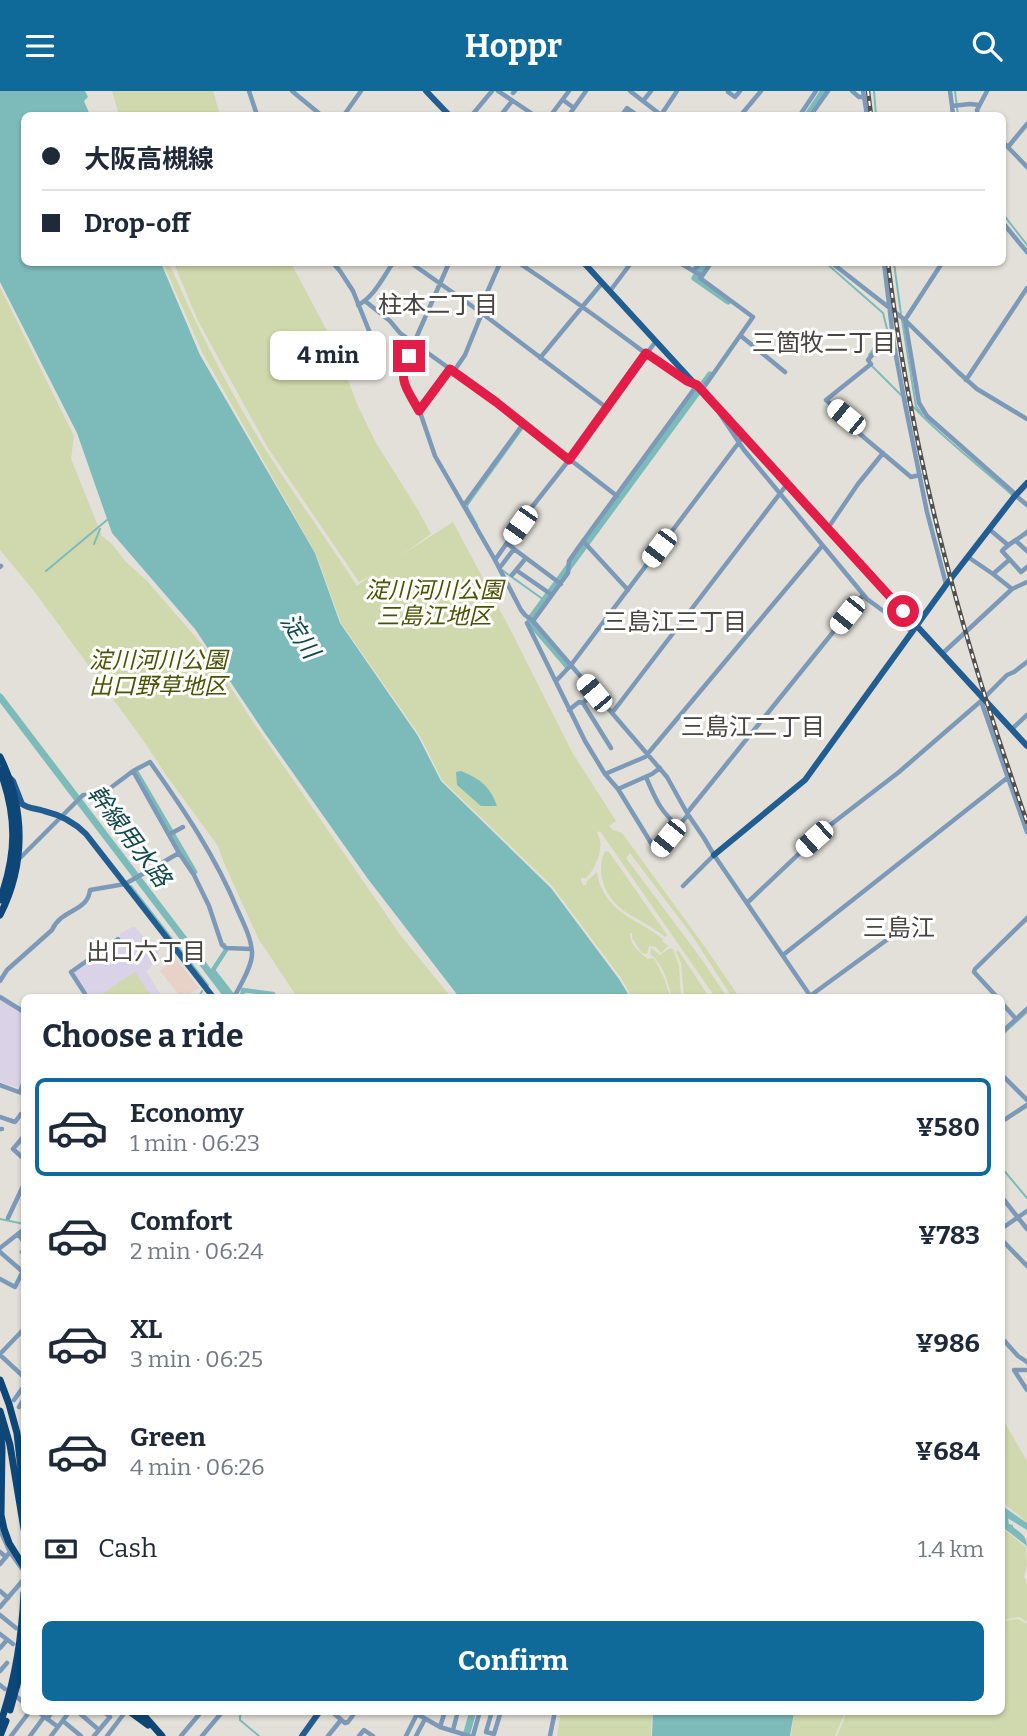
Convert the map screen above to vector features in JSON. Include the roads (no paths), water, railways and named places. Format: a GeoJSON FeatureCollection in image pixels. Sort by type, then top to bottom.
{"type":"FeatureCollection","features":[{"type":"Feature","properties":{"kind":"highway"},"geometry":{"type":"LineString","coordinates":[[0,757],[10,778],[19,823],[18,859],[11,888],[0,915]]}},
{"type":"Feature","properties":{"kind":"highway"},"geometry":{"type":"LineString","coordinates":[[0,770],[10,801],[14,828],[8,878],[0,899]]}},
{"type":"Feature","properties":{"kind":"highway"},"geometry":{"type":"LineString","coordinates":[[0,1380],[21,1443]]}},
{"type":"Feature","properties":{"kind":"highway"},"geometry":{"type":"LineString","coordinates":[[0,1411],[10,1445],[21,1511]]}},
{"type":"Feature","properties":{"kind":"highway"},"geometry":{"type":"LineString","coordinates":[[0,1428],[0,1502],[4,1529],[21,1563]]}},
{"type":"Feature","properties":{"kind":"highway"},"geometry":{"type":"LineString","coordinates":[[17,1433],[21,1468]]}},
{"type":"Feature","properties":{"kind":"highway"},"geometry":{"type":"LineString","coordinates":[[0,1724],[11,1688],[21,1638]]}},
{"type":"Feature","properties":{"kind":"highway"},"geometry":{"type":"LineString","coordinates":[[0,1736],[15,1691],[21,1661]]}},
{"type":"Feature","properties":{"kind":"highway"},"geometry":{"type":"LineString","coordinates":[[135,1715],[160,1735]]}},
{"type":"Feature","properties":{"kind":"highway"},"geometry":{"type":"LineString","coordinates":[[144,1715],[150,1721],[150,1726]]}},
{"type":"Feature","properties":{"kind":"main road"},"geometry":{"type":"LineString","coordinates":[[426,91],[446,112]]}},
{"type":"Feature","properties":{"kind":"main road"},"geometry":{"type":"LineString","coordinates":[[587,266],[712,402],[741,440],[788,483],[1027,745]]}},
{"type":"Feature","properties":{"kind":"main road"},"geometry":{"type":"LineString","coordinates":[[714,855],[800,785],[946,585],[1027,482]]}},
{"type":"Feature","properties":{"kind":"main road"},"geometry":{"type":"LineString","coordinates":[[10,778],[22,804],[30,809],[47,811],[70,820],[86,834],[128,883],[211,994]]}},
{"type":"Feature","properties":{"kind":"main road"},"geometry":{"type":"LineString","coordinates":[[19,823],[23,815],[29,812],[47,811]]}},
{"type":"Feature","properties":{"kind":"main road"},"geometry":{"type":"LineString","coordinates":[[302,1736],[317,1715]]}},
{"type":"Feature","properties":{"kind":"street"},"geometry":{"type":"LineString","coordinates":[[249,91],[256,112]]}},
{"type":"Feature","properties":{"kind":"street"},"geometry":{"type":"LineString","coordinates":[[292,91],[316,112]]}},
{"type":"Feature","properties":{"kind":"street"},"geometry":{"type":"LineString","coordinates":[[346,112],[361,91]]}},
{"type":"Feature","properties":{"kind":"street"},"geometry":{"type":"LineString","coordinates":[[474,112],[492,91]]}},
{"type":"Feature","properties":{"kind":"street"},"geometry":{"type":"LineString","coordinates":[[498,91],[529,112]]}},
{"type":"Feature","properties":{"kind":"street"},"geometry":{"type":"LineString","coordinates":[[553,112],[569,91]]}},
{"type":"Feature","properties":{"kind":"street"},"geometry":{"type":"LineString","coordinates":[[571,112],[586,91]]}},
{"type":"Feature","properties":{"kind":"street"},"geometry":{"type":"LineString","coordinates":[[630,91],[657,112]]}},
{"type":"Feature","properties":{"kind":"street"},"geometry":{"type":"LineString","coordinates":[[643,101],[651,91]]}},
{"type":"Feature","properties":{"kind":"street"},"geometry":{"type":"LineString","coordinates":[[663,112],[677,91]]}},
{"type":"Feature","properties":{"kind":"street"},"geometry":{"type":"LineString","coordinates":[[729,91],[735,97],[740,91]]}},
{"type":"Feature","properties":{"kind":"street"},"geometry":{"type":"LineString","coordinates":[[744,112],[761,91]]}},
{"type":"Feature","properties":{"kind":"street"},"geometry":{"type":"LineString","coordinates":[[802,112],[816,91]]}},
{"type":"Feature","properties":{"kind":"street"},"geometry":{"type":"LineString","coordinates":[[813,112],[828,91]]}},
{"type":"Feature","properties":{"kind":"street"},"geometry":{"type":"LineString","coordinates":[[852,91],[859,97],[864,94],[867,112]]}},
{"type":"Feature","properties":{"kind":"street"},"geometry":{"type":"LineString","coordinates":[[950,91],[953,112]]}},
{"type":"Feature","properties":{"kind":"street"},"geometry":{"type":"LineString","coordinates":[[976,112],[987,91]]}},
{"type":"Feature","properties":{"kind":"street"},"geometry":{"type":"LineString","coordinates":[[563,100],[574,108]]}},
{"type":"Feature","properties":{"kind":"street"},"geometry":{"type":"LineString","coordinates":[[503,112],[512,101]]}},
{"type":"Feature","properties":{"kind":"street"},"geometry":{"type":"LineString","coordinates":[[953,105],[979,106]]}},
{"type":"Feature","properties":{"kind":"street"},"geometry":{"type":"LineString","coordinates":[[1008,148],[1027,124]]}},
{"type":"Feature","properties":{"kind":"street"},"geometry":{"type":"LineString","coordinates":[[1006,146],[1027,167]]}},
{"type":"Feature","properties":{"kind":"street"},"geometry":{"type":"LineString","coordinates":[[1006,227],[1027,252]]}},
{"type":"Feature","properties":{"kind":"street"},"geometry":{"type":"LineString","coordinates":[[336,266],[353,291],[376,348]]}},
{"type":"Feature","properties":{"kind":"street"},"geometry":{"type":"LineString","coordinates":[[340,271],[344,266]]}},
{"type":"Feature","properties":{"kind":"street"},"geometry":{"type":"LineString","coordinates":[[358,305],[365,302],[391,266]]}},
{"type":"Feature","properties":{"kind":"street"},"geometry":{"type":"LineString","coordinates":[[415,266],[481,312],[607,408]]}},
{"type":"Feature","properties":{"kind":"street"},"geometry":{"type":"LineString","coordinates":[[448,266],[402,370],[403,381],[419,411],[435,456],[521,610],[667,777],[714,855],[809,994]]}},
{"type":"Feature","properties":{"kind":"street"},"geometry":{"type":"LineString","coordinates":[[419,411],[465,355],[499,266]]}},
{"type":"Feature","properties":{"kind":"street"},"geometry":{"type":"LineString","coordinates":[[523,266],[699,388]]}},
{"type":"Feature","properties":{"kind":"street"},"geometry":{"type":"LineString","coordinates":[[610,291],[629,266]]}},
{"type":"Feature","properties":{"kind":"street"},"geometry":{"type":"LineString","coordinates":[[686,266],[702,275]]}},
{"type":"Feature","properties":{"kind":"street"},"geometry":{"type":"LineString","coordinates":[[694,270],[697,266]]}},
{"type":"Feature","properties":{"kind":"street"},"geometry":{"type":"LineString","coordinates":[[530,622],[561,584],[568,573],[569,561],[583,541],[752,320],[752,314],[700,278],[709,266]]}},
{"type":"Feature","properties":{"kind":"street"},"geometry":{"type":"LineString","coordinates":[[836,266],[905,320],[977,389],[1027,419]]}},
{"type":"Feature","properties":{"kind":"street"},"geometry":{"type":"LineString","coordinates":[[884,266],[892,334],[927,512],[946,585]]}},
{"type":"Feature","properties":{"kind":"street"},"geometry":{"type":"LineString","coordinates":[[940,266],[905,320],[921,408],[955,442],[1027,505]]}},
{"type":"Feature","properties":{"kind":"street"},"geometry":{"type":"LineString","coordinates":[[540,358],[602,282]]}},
{"type":"Feature","properties":{"kind":"street"},"geometry":{"type":"LineString","coordinates":[[966,380],[1027,288]]}},
{"type":"Feature","properties":{"kind":"street"},"geometry":{"type":"LineString","coordinates":[[365,302],[390,321],[400,333],[416,342],[617,496]]}},
{"type":"Feature","properties":{"kind":"street"},"geometry":{"type":"LineString","coordinates":[[892,334],[869,360],[871,364],[826,400],[846,417],[854,429],[911,477],[920,475]]}},
{"type":"Feature","properties":{"kind":"street"},"geometry":{"type":"LineString","coordinates":[[741,336],[785,372]]}},
{"type":"Feature","properties":{"kind":"street"},"geometry":{"type":"LineString","coordinates":[[495,560],[656,340]]}},
{"type":"Feature","properties":{"kind":"street"},"geometry":{"type":"LineString","coordinates":[[464,506],[523,424]]}},
{"type":"Feature","properties":{"kind":"street"},"geometry":{"type":"LineString","coordinates":[[556,681],[741,440],[780,494],[863,595],[912,632]]}},
{"type":"Feature","properties":{"kind":"street"},"geometry":{"type":"LineString","coordinates":[[828,528],[883,453]]}},
{"type":"Feature","properties":{"kind":"street"},"geometry":{"type":"LineString","coordinates":[[612,713],[788,483]]}},
{"type":"Feature","properties":{"kind":"street"},"geometry":{"type":"LineString","coordinates":[[989,529],[1008,545]]}},
{"type":"Feature","properties":{"kind":"street"},"geometry":{"type":"LineString","coordinates":[[1027,532],[1002,551],[1021,572],[1027,568]]}},
{"type":"Feature","properties":{"kind":"street"},"geometry":{"type":"LineString","coordinates":[[583,541],[628,590]]}},
{"type":"Feature","properties":{"kind":"street"},"geometry":{"type":"LineString","coordinates":[[1016,541],[1027,551]]}},
{"type":"Feature","properties":{"kind":"street"},"geometry":{"type":"LineString","coordinates":[[507,543],[561,584]]}},
{"type":"Feature","properties":{"kind":"street"},"geometry":{"type":"LineString","coordinates":[[606,773],[645,757],[822,546]]}},
{"type":"Feature","properties":{"kind":"street"},"geometry":{"type":"LineString","coordinates":[[501,566],[514,549]]}},
{"type":"Feature","properties":{"kind":"street"},"geometry":{"type":"LineString","coordinates":[[968,557],[1012,589]]}},
{"type":"Feature","properties":{"kind":"street"},"geometry":{"type":"LineString","coordinates":[[512,575],[526,558]]}},
{"type":"Feature","properties":{"kind":"street"},"geometry":{"type":"LineString","coordinates":[[993,574],[1009,559]]}},
{"type":"Feature","properties":{"kind":"street"},"geometry":{"type":"LineString","coordinates":[[516,570],[552,595]]}},
{"type":"Feature","properties":{"kind":"street"},"geometry":{"type":"LineString","coordinates":[[943,653],[1012,589],[1027,582]]}},
{"type":"Feature","properties":{"kind":"street"},"geometry":{"type":"LineString","coordinates":[[530,622],[585,741],[656,851],[863,595]]}},
{"type":"Feature","properties":{"kind":"street"},"geometry":{"type":"LineString","coordinates":[[747,903],[825,829],[899,772],[1007,675],[1027,662]]}},
{"type":"Feature","properties":{"kind":"street"},"geometry":{"type":"LineString","coordinates":[[569,710],[594,693]]}},
{"type":"Feature","properties":{"kind":"street"},"geometry":{"type":"LineString","coordinates":[[983,699],[1027,832]]}},
{"type":"Feature","properties":{"kind":"street"},"geometry":{"type":"LineString","coordinates":[[583,703],[611,748]]}},
{"type":"Feature","properties":{"kind":"street"},"geometry":{"type":"LineString","coordinates":[[1012,729],[1027,715]]}},
{"type":"Feature","properties":{"kind":"street"},"geometry":{"type":"LineString","coordinates":[[18,859],[83,795],[101,796],[133,771],[150,762],[183,808],[220,871],[248,934],[253,954],[235,994]]}},
{"type":"Feature","properties":{"kind":"street"},"geometry":{"type":"LineString","coordinates":[[618,789],[660,768]]}},
{"type":"Feature","properties":{"kind":"street"},"geometry":{"type":"LineString","coordinates":[[133,771],[194,875],[225,948],[251,949]]}},
{"type":"Feature","properties":{"kind":"street"},"geometry":{"type":"LineString","coordinates":[[646,777],[659,807],[678,826]]}},
{"type":"Feature","properties":{"kind":"street"},"geometry":{"type":"LineString","coordinates":[[783,955],[1007,778]]}},
{"type":"Feature","properties":{"kind":"street"},"geometry":{"type":"LineString","coordinates":[[170,834],[183,827]]}},
{"type":"Feature","properties":{"kind":"street"},"geometry":{"type":"LineString","coordinates":[[0,981],[7,970],[68,912],[88,900],[90,890],[128,883],[180,853]]}},
{"type":"Feature","properties":{"kind":"street"},"geometry":{"type":"LineString","coordinates":[[683,886],[700,866],[714,855]]}},
{"type":"Feature","properties":{"kind":"street"},"geometry":{"type":"LineString","coordinates":[[994,994],[974,972],[975,969],[1026,920]]}},
{"type":"Feature","properties":{"kind":"street"},"geometry":{"type":"LineString","coordinates":[[85,994],[71,972],[118,939]]}},
{"type":"Feature","properties":{"kind":"street"},"geometry":{"type":"LineString","coordinates":[[815,994],[888,939]]}},
{"type":"Feature","properties":{"kind":"street"},"geometry":{"type":"LineString","coordinates":[[0,997],[21,1010]]}},
{"type":"Feature","properties":{"kind":"street"},"geometry":{"type":"LineString","coordinates":[[1005,1007],[1016,1019]]}},
{"type":"Feature","properties":{"kind":"street"},"geometry":{"type":"LineString","coordinates":[[1005,1030],[1027,1009]]}},
{"type":"Feature","properties":{"kind":"street"},"geometry":{"type":"LineString","coordinates":[[1005,1078],[1027,1103],[1005,1119]]}},
{"type":"Feature","properties":{"kind":"street"},"geometry":{"type":"LineString","coordinates":[[0,1085],[21,1093]]}},
{"type":"Feature","properties":{"kind":"street"},"geometry":{"type":"LineString","coordinates":[[0,1117],[15,1122],[21,1115]]}},
{"type":"Feature","properties":{"kind":"street"},"geometry":{"type":"LineString","coordinates":[[21,1140],[13,1149],[21,1156]]}},
{"type":"Feature","properties":{"kind":"street"},"geometry":{"type":"LineString","coordinates":[[8,1218],[21,1192]]}},
{"type":"Feature","properties":{"kind":"street"},"geometry":{"type":"LineString","coordinates":[[1005,1201],[1027,1229]]}},
{"type":"Feature","properties":{"kind":"street"},"geometry":{"type":"LineString","coordinates":[[1005,1226],[1027,1212]]}},
{"type":"Feature","properties":{"kind":"street"},"geometry":{"type":"LineString","coordinates":[[21,1232],[0,1250],[21,1269]]}},
{"type":"Feature","properties":{"kind":"street"},"geometry":{"type":"LineString","coordinates":[[18,1234],[21,1238]]}},
{"type":"Feature","properties":{"kind":"street"},"geometry":{"type":"LineString","coordinates":[[1005,1243],[1027,1266]]}},
{"type":"Feature","properties":{"kind":"street"},"geometry":{"type":"LineString","coordinates":[[0,1279],[15,1287],[21,1277]]}},
{"type":"Feature","properties":{"kind":"street"},"geometry":{"type":"LineString","coordinates":[[1,1355],[21,1332]]}},
{"type":"Feature","properties":{"kind":"street"},"geometry":{"type":"LineString","coordinates":[[18,1336],[21,1339]]}},
{"type":"Feature","properties":{"kind":"street"},"geometry":{"type":"LineString","coordinates":[[1005,1341],[1027,1362]]}},
{"type":"Feature","properties":{"kind":"street"},"geometry":{"type":"LineString","coordinates":[[1,1355],[14,1342]]}},
{"type":"Feature","properties":{"kind":"street"},"geometry":{"type":"LineString","coordinates":[[1,1355],[21,1374]]}},
{"type":"Feature","properties":{"kind":"street"},"geometry":{"type":"LineString","coordinates":[[1027,1370],[1014,1370],[1027,1390]]}},
{"type":"Feature","properties":{"kind":"street"},"geometry":{"type":"LineString","coordinates":[[14,1400],[21,1391]]}},
{"type":"Feature","properties":{"kind":"street"},"geometry":{"type":"LineString","coordinates":[[0,1530],[8,1554],[21,1568]]}},
{"type":"Feature","properties":{"kind":"street"},"geometry":{"type":"LineString","coordinates":[[0,1552],[8,1554]]}},
{"type":"Feature","properties":{"kind":"street"},"geometry":{"type":"LineString","coordinates":[[0,1564],[8,1554]]}},
{"type":"Feature","properties":{"kind":"street"},"geometry":{"type":"LineString","coordinates":[[1,1605],[21,1583]]}},
{"type":"Feature","properties":{"kind":"street"},"geometry":{"type":"LineString","coordinates":[[0,1591],[8,1598]]}},
{"type":"Feature","properties":{"kind":"street"},"geometry":{"type":"LineString","coordinates":[[0,1615],[16,1627]]}},
{"type":"Feature","properties":{"kind":"street"},"geometry":{"type":"LineString","coordinates":[[0,1634],[13,1644]]}},
{"type":"Feature","properties":{"kind":"street"},"geometry":{"type":"LineString","coordinates":[[0,1648],[7,1640]]}},
{"type":"Feature","properties":{"kind":"street"},"geometry":{"type":"LineString","coordinates":[[0,1671],[7,1663]]}},
{"type":"Feature","properties":{"kind":"street"},"geometry":{"type":"LineString","coordinates":[[0,1685],[5,1689]]}},
{"type":"Feature","properties":{"kind":"street"},"geometry":{"type":"LineString","coordinates":[[11,1736],[27,1715]]}},
{"type":"Feature","properties":{"kind":"street"},"geometry":{"type":"LineString","coordinates":[[42,1715],[58,1727]]}},
{"type":"Feature","properties":{"kind":"street"},"geometry":{"type":"LineString","coordinates":[[30,1736],[49,1715]]}},
{"type":"Feature","properties":{"kind":"street"},"geometry":{"type":"LineString","coordinates":[[51,1736],[67,1715]]}},
{"type":"Feature","properties":{"kind":"street"},"geometry":{"type":"LineString","coordinates":[[82,1715],[99,1730]]}},
{"type":"Feature","properties":{"kind":"street"},"geometry":{"type":"LineString","coordinates":[[94,1736],[110,1717],[108,1715]]}},
{"type":"Feature","properties":{"kind":"street"},"geometry":{"type":"LineString","coordinates":[[107,1736],[126,1715]]}},
{"type":"Feature","properties":{"kind":"street"},"geometry":{"type":"LineString","coordinates":[[181,1736],[199,1715]]}},
{"type":"Feature","properties":{"kind":"street"},"geometry":{"type":"LineString","coordinates":[[202,1736],[220,1715]]}},
{"type":"Feature","properties":{"kind":"street"},"geometry":{"type":"LineString","coordinates":[[335,1715],[345,1723],[353,1715]]}},
{"type":"Feature","properties":{"kind":"street"},"geometry":{"type":"LineString","coordinates":[[406,1736],[416,1715]]}},
{"type":"Feature","properties":{"kind":"street"},"geometry":{"type":"LineString","coordinates":[[420,1715],[440,1727],[471,1736],[479,1715]]}},
{"type":"Feature","properties":{"kind":"street"},"geometry":{"type":"LineString","coordinates":[[440,1727],[444,1715]]}},
{"type":"Feature","properties":{"kind":"street"},"geometry":{"type":"LineString","coordinates":[[447,1736],[457,1715]]}},
{"type":"Feature","properties":{"kind":"street"},"geometry":{"type":"LineString","coordinates":[[491,1715],[486,1732],[494,1735],[500,1715]]}},
{"type":"Feature","properties":{"kind":"street"},"geometry":{"type":"LineString","coordinates":[[550,1736],[554,1715]]}},
{"type":"Feature","properties":{"kind":"street"},"geometry":{"type":"LineString","coordinates":[[416,1736],[425,1719]]}},
{"type":"Feature","properties":{"kind":"street"},"geometry":{"type":"LineString","coordinates":[[328,1736],[341,1720]]}},
{"type":"Feature","properties":{"kind":"street"},"geometry":{"type":"LineString","coordinates":[[63,1721],[81,1736]]}},
{"type":"Feature","properties":{"kind":"street"},"geometry":{"type":"LineString","coordinates":[[359,1736],[364,1730],[373,1736]]}},
{"type":"Feature","properties":{"kind":"water","name":"淀川"},"geometry":{"type":"Polygon","coordinates":[[[0,91],[85,91],[88,97],[84,101],[89,112],[21,112],[21,266],[162,266],[200,355],[315,553],[340,623],[418,736],[441,781],[551,888],[628,994],[457,994],[368,879],[195,629],[112,533],[77,433],[0,282],[0,91]]]}},
{"type":"Feature","properties":{"kind":"water"},"geometry":{"type":"Polygon","coordinates":[[[461,771],[484,784],[497,806],[481,806],[457,785],[456,772],[461,771]]]}},
{"type":"Feature","properties":{"kind":"water"},"geometry":{"type":"Polygon","coordinates":[[[1005,1508],[1027,1523],[1027,1530],[1008,1519],[1009,1524],[1025,1537],[1027,1546],[1005,1529],[1005,1508]]]}},
{"type":"Feature","properties":{"kind":"water"},"geometry":{"type":"Polygon","coordinates":[[[653,1715],[794,1715],[790,1736],[652,1736],[653,1715]]]}},
{"type":"Feature","properties":{"kind":"waterway"},"geometry":{"type":"LineString","coordinates":[[810,112],[824,91]]}},
{"type":"Feature","properties":{"kind":"waterway"},"geometry":{"type":"LineString","coordinates":[[874,91],[876,112]]}},
{"type":"Feature","properties":{"kind":"waterway"},"geometry":{"type":"LineString","coordinates":[[955,91],[958,112]]}},
{"type":"Feature","properties":{"kind":"waterway"},"geometry":{"type":"LineString","coordinates":[[1006,218],[1027,245]]}},
{"type":"Feature","properties":{"kind":"waterway"},"geometry":{"type":"LineString","coordinates":[[704,266],[695,278],[728,301]]}},
{"type":"Feature","properties":{"kind":"waterway"},"geometry":{"type":"LineString","coordinates":[[829,266],[883,313],[887,329],[869,355]]}},
{"type":"Feature","properties":{"kind":"waterway"},"geometry":{"type":"LineString","coordinates":[[894,266],[901,314]]}},
{"type":"Feature","properties":{"kind":"waterway"},"geometry":{"type":"LineString","coordinates":[[902,320],[916,406],[922,414]]}},
{"type":"Feature","properties":{"kind":"waterway"},"geometry":{"type":"LineString","coordinates":[[871,365],[902,396]]}},
{"type":"Feature","properties":{"kind":"waterway"},"geometry":{"type":"LineString","coordinates":[[452,370],[450,372],[492,402]]}},
{"type":"Feature","properties":{"kind":"waterway"},"geometry":{"type":"LineString","coordinates":[[568,666],[530,620],[710,375]]}},
{"type":"Feature","properties":{"kind":"waterway"},"geometry":{"type":"LineString","coordinates":[[906,399],[1011,494]]}},
{"type":"Feature","properties":{"kind":"waterway"},"geometry":{"type":"LineString","coordinates":[[505,412],[519,425]]}},
{"type":"Feature","properties":{"kind":"waterway"},"geometry":{"type":"LineString","coordinates":[[477,525],[467,507],[468,504],[522,429]]}},
{"type":"Feature","properties":{"kind":"waterway"},"geometry":{"type":"LineString","coordinates":[[46,571],[107,520]]}},
{"type":"Feature","properties":{"kind":"waterway"},"geometry":{"type":"LineString","coordinates":[[94,544],[100,529]]}},
{"type":"Feature","properties":{"kind":"waterway"},"geometry":{"type":"LineString","coordinates":[[502,570],[544,600]]}},
{"type":"Feature","properties":{"kind":"waterway","name":"幹線用水路"},"geometry":{"type":"LineString","coordinates":[[0,697],[226,994]]}},
{"type":"Feature","properties":{"kind":"waterway"},"geometry":{"type":"LineString","coordinates":[[137,773],[195,872]]}},
{"type":"Feature","properties":{"kind":"waterway"},"geometry":{"type":"LineString","coordinates":[[131,886],[208,985]]}},
{"type":"Feature","properties":{"kind":"waterway"},"geometry":{"type":"LineString","coordinates":[[224,945],[226,950],[213,970],[231,994]]}},
{"type":"Feature","properties":{"kind":"waterway"},"geometry":{"type":"LineString","coordinates":[[242,994],[243,990],[273,994]]}},
{"type":"Feature","properties":{"kind":"waterway"},"geometry":{"type":"LineString","coordinates":[[1005,1032],[1027,1012]]}},
{"type":"Feature","properties":{"kind":"waterway"},"geometry":{"type":"LineString","coordinates":[[1005,1172],[1027,1198]]}},
{"type":"Feature","properties":{"kind":"waterway"},"geometry":{"type":"LineString","coordinates":[[0,1219],[21,1223]]}},
{"type":"Feature","properties":{"kind":"waterway"},"geometry":{"type":"LineString","coordinates":[[241,1715],[240,1720],[259,1736]]}},
{"type":"Feature","properties":{"kind":"waterway","name":"幹線用水路"},"geometry":{"type":"LineString","coordinates":[[466,1736],[472,1715]]}},
{"type":"Feature","properties":{"kind":"railway"},"geometry":{"type":"LineString","coordinates":[[868,91],[871,112]]}},
{"type":"Feature","properties":{"kind":"railway"},"geometry":{"type":"LineString","coordinates":[[888,266],[911,406],[942,546],[981,684],[1027,822]]}},
{"type":"Feature","properties":{"kind":"district","name":"柱本二丁目"},"geometry":{"type":"Point","coordinates":[438,305]}},
{"type":"Feature","properties":{"kind":"district","name":"三箇牧二丁目"},"geometry":{"type":"Point","coordinates":[824,343]}},
{"type":"Feature","properties":{"kind":"district","name":"三島江三丁目"},"geometry":{"type":"Point","coordinates":[675,622]}},
{"type":"Feature","properties":{"kind":"district","name":"三島江二丁目"},"geometry":{"type":"Point","coordinates":[753,727]}},
{"type":"Feature","properties":{"kind":"district","name":"三島江"},"geometry":{"type":"Point","coordinates":[899,928]}},
{"type":"Feature","properties":{"kind":"district","name":"出口六丁目"},"geometry":{"type":"Point","coordinates":[146,952]}},
{"type":"Feature","properties":{"kind":"park label","name":"淀川河川公園 三島江地区"},"geometry":{"type":"Point","coordinates":[434,603]}},
{"type":"Feature","properties":{"kind":"park label","name":"淀川河川公園 出口野草地区"},"geometry":{"type":"Point","coordinates":[158,673]}}]}
